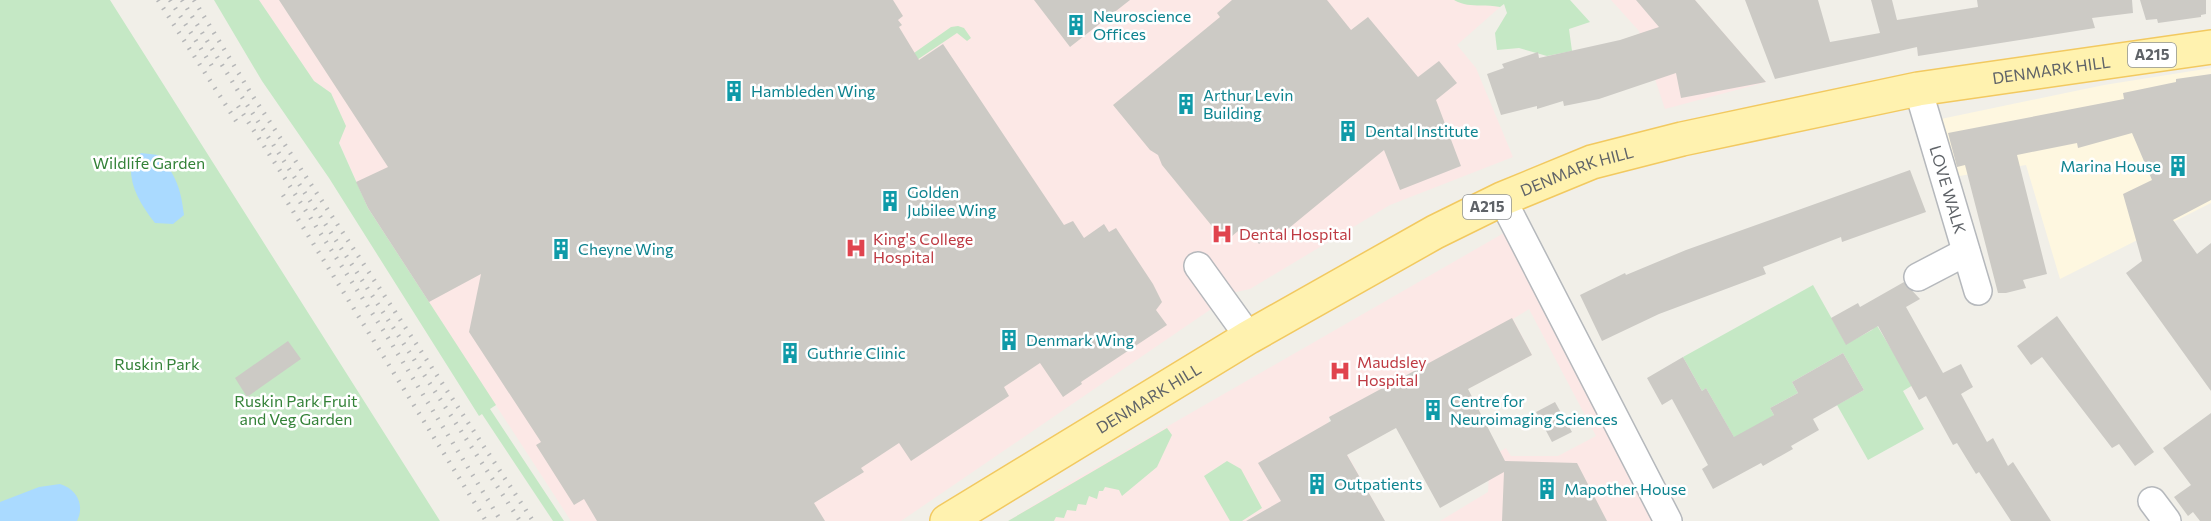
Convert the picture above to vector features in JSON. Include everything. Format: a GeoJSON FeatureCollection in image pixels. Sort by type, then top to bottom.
{"type":"FeatureCollection","features":[{"type":"Feature","properties":{"kind":"main road","name":"DENMARK HILL"},"geometry":{"type":"LineString","coordinates":[[947,521],[1249,337],[1435,232],[1503,199],[1592,162],[1682,139],[1918,89],[2211,47]]}},
{"type":"Feature","properties":{"kind":"street","name":"LOVE WALK"},"geometry":{"type":"LineString","coordinates":[[1918,89],[1978,291]]}},
{"type":"Feature","properties":{"kind":"street"},"geometry":{"type":"LineString","coordinates":[[1503,199],[1668,521]]}},
{"type":"Feature","properties":{"kind":"street"},"geometry":{"type":"LineString","coordinates":[[1918,277],[1966,252]]}},
{"type":"Feature","properties":{"kind":"street"},"geometry":{"type":"LineString","coordinates":[[1198,266],[1249,337]]}},
{"type":"Feature","properties":{"kind":"shaded area","name":"King's College Hospital"},"geometry":{"type":"Polygon","coordinates":[[[259,0],[1508,0],[1457,45],[1476,68],[1513,157],[1390,205],[1250,289],[1236,292],[901,521],[571,521],[368,208],[339,142],[331,93],[314,81],[259,0]]]}},
{"type":"Feature","properties":{"kind":"shaded area"},"geometry":{"type":"Polygon","coordinates":[[[1611,0],[1695,0],[1766,82],[1665,109],[1639,31],[1611,0]]]}},
{"type":"Feature","properties":{"kind":"shaded area"},"geometry":{"type":"Polygon","coordinates":[[[2211,68],[2211,203],[2060,279],[2026,165],[1953,177],[1936,120],[2104,85],[2211,68]]]}},
{"type":"Feature","properties":{"kind":"shaded area","name":"Maudsley Hospital"},"geometry":{"type":"Polygon","coordinates":[[[1516,226],[1668,521],[1440,521],[1488,492],[1490,457],[1506,448],[1511,456],[1558,456],[1596,436],[1529,309],[1513,319],[1532,355],[1488,378],[1469,342],[1329,418],[1329,422],[1385,521],[1008,521],[1064,486],[1516,226]]]}},
{"type":"Feature","properties":{"kind":"green space","name":"Ruskin Park"},"geometry":{"type":"Polygon","coordinates":[[[0,0],[110,0],[440,521],[0,521],[0,0]]]}},
{"type":"Feature","properties":{"kind":"green space"},"geometry":{"type":"Polygon","coordinates":[[[214,0],[259,0],[314,81],[331,93],[346,126],[339,143],[368,208],[496,405],[490,409],[564,521],[553,521],[482,414],[479,416],[329,178],[262,81],[214,0]]]}},
{"type":"Feature","properties":{"kind":"green space"},"geometry":{"type":"Polygon","coordinates":[[[1454,0],[1570,0],[1590,22],[1569,29],[1572,51],[1547,56],[1519,48],[1497,50],[1495,33],[1507,13],[1504,4],[1500,7],[1471,5],[1454,0]]]}},
{"type":"Feature","properties":{"kind":"green space"},"geometry":{"type":"Polygon","coordinates":[[[951,27],[964,28],[971,38],[967,41],[957,33],[856,101],[867,86],[951,27]]]}},
{"type":"Feature","properties":{"kind":"green space"},"geometry":{"type":"Polygon","coordinates":[[[1813,285],[1846,344],[1872,330],[1876,324],[1913,385],[1903,391],[1924,429],[1868,460],[1837,405],[1864,390],[1843,353],[1792,382],[1798,393],[1770,408],[1774,415],[1740,448],[1706,388],[1702,391],[1683,357],[1813,285]]]}},
{"type":"Feature","properties":{"kind":"green space"},"geometry":{"type":"Polygon","coordinates":[[[1167,428],[1172,435],[1157,467],[1122,496],[1119,490],[1105,487],[1103,491],[1099,491],[1097,499],[1089,496],[1086,505],[1078,504],[1076,511],[1067,510],[1064,518],[1056,517],[1054,521],[1008,521],[1167,428]]]}},
{"type":"Feature","properties":{"kind":"green space"},"geometry":{"type":"Polygon","coordinates":[[[1227,461],[1241,469],[1262,508],[1242,521],[1230,521],[1204,476],[1227,461]]]}},
{"type":"Feature","properties":{"kind":"water"},"geometry":{"type":"Polygon","coordinates":[[[141,153],[158,155],[177,182],[184,215],[173,224],[155,223],[137,194],[132,179],[131,162],[141,153]]]}},
{"type":"Feature","properties":{"kind":"water"},"geometry":{"type":"Polygon","coordinates":[[[60,484],[66,486],[78,498],[80,509],[77,521],[0,521],[0,502],[39,487],[60,484]]]}},
{"type":"Feature","properties":{"kind":"building","name":"King's College Hospital"},"geometry":{"type":"Polygon","coordinates":[[[279,0],[893,0],[903,16],[898,20],[902,25],[899,27],[919,60],[943,44],[1064,225],[1073,221],[1084,238],[1104,224],[1109,232],[1116,228],[1153,284],[1162,302],[1156,310],[1167,325],[1081,382],[1082,384],[1063,397],[1040,363],[1004,387],[1009,396],[911,461],[899,443],[861,468],[864,472],[814,503],[825,521],[597,521],[584,499],[574,505],[536,445],[541,442],[469,332],[481,274],[429,302],[368,208],[356,182],[388,167],[279,0]]]}},
{"type":"Feature","properties":{"kind":"building","name":"Neuroscience Offices"},"geometry":{"type":"Polygon","coordinates":[[[1034,0],[1130,0],[1070,47],[1034,0]]]}},
{"type":"Feature","properties":{"kind":"building"},"geometry":{"type":"Polygon","coordinates":[[[1232,0],[1327,0],[1351,30],[1368,17],[1418,77],[1439,61],[1457,83],[1436,100],[1461,166],[1400,190],[1384,150],[1283,233],[1279,228],[1259,244],[1244,226],[1225,242],[1162,165],[1158,155],[1150,150],[1113,105],[1220,17],[1217,13],[1232,0]]]}},
{"type":"Feature","properties":{"kind":"building"},"geometry":{"type":"Polygon","coordinates":[[[1636,0],[1695,0],[1766,82],[1681,98],[1676,73],[1599,99],[1564,106],[1563,101],[1537,109],[1537,106],[1501,115],[1487,74],[1504,68],[1502,64],[1538,52],[1539,58],[1620,40],[1659,27],[1636,0]]]}},
{"type":"Feature","properties":{"kind":"building"},"geometry":{"type":"Polygon","coordinates":[[[1745,0],[1818,0],[1830,42],[1880,33],[1871,0],[1892,0],[1897,20],[1978,7],[1977,0],[2132,0],[2133,13],[2092,18],[2095,28],[1918,56],[1917,47],[1775,79],[1745,0]]]}},
{"type":"Feature","properties":{"kind":"building"},"geometry":{"type":"Polygon","coordinates":[[[2140,0],[2206,0],[2206,14],[2201,17],[2158,23],[2157,19],[2146,20],[2140,0]]]}},
{"type":"Feature","properties":{"kind":"building"},"geometry":{"type":"Polygon","coordinates":[[[2211,74],[2211,200],[2173,220],[2197,254],[2211,243],[2211,391],[2126,273],[2142,261],[2123,194],[2152,180],[2132,133],[2078,148],[2077,143],[2017,155],[2047,274],[2023,280],[2026,288],[1998,293],[1965,165],[1957,167],[1948,133],[2124,99],[2123,93],[2176,82],[2176,79],[2211,74]]]}},
{"type":"Feature","properties":{"kind":"building"},"geometry":{"type":"Polygon","coordinates":[[[1910,170],[1926,212],[1842,242],[1841,237],[1763,267],[1766,274],[1659,314],[1602,341],[1580,295],[1625,273],[1626,275],[1686,250],[1910,170]]]}},
{"type":"Feature","properties":{"kind":"building"},"geometry":{"type":"Polygon","coordinates":[[[1904,282],[1920,299],[1906,307],[1943,373],[1961,364],[1973,387],[1961,394],[1987,442],[1993,438],[2008,466],[2013,462],[2051,521],[2011,521],[1979,472],[1976,474],[1957,443],[1953,445],[1926,396],[1919,400],[1878,326],[1846,345],[1831,318],[1858,303],[1860,307],[1904,282]]]}},
{"type":"Feature","properties":{"kind":"building"},"geometry":{"type":"Polygon","coordinates":[[[2057,316],[2154,452],[2135,466],[2119,444],[2112,448],[2042,357],[2031,365],[2017,346],[2057,316]]]}},
{"type":"Feature","properties":{"kind":"building"},"geometry":{"type":"Polygon","coordinates":[[[1512,318],[1532,355],[1468,389],[1505,461],[1577,463],[1607,521],[1502,521],[1504,472],[1440,508],[1396,428],[1347,455],[1385,521],[1246,521],[1281,501],[1258,463],[1331,421],[1329,417],[1512,318]]]}},
{"type":"Feature","properties":{"kind":"building"},"geometry":{"type":"Polygon","coordinates":[[[288,341],[301,359],[247,397],[235,378],[288,341]]]}},
{"type":"Feature","properties":{"kind":"building"},"geometry":{"type":"Polygon","coordinates":[[[1843,353],[1864,390],[1813,419],[1819,430],[1791,446],[1793,449],[1713,489],[1702,469],[1708,465],[1672,399],[1662,405],[1647,378],[1683,357],[1702,391],[1706,388],[1734,437],[1774,415],[1770,408],[1798,393],[1792,382],[1843,353]]]}},
{"type":"Feature","properties":{"kind":"building"},"geometry":{"type":"Polygon","coordinates":[[[1555,402],[1572,432],[1552,442],[1536,412],[1555,402]]]}},
{"type":"Feature","properties":{"kind":"building"},"geometry":{"type":"Polygon","coordinates":[[[2211,413],[2211,521],[2200,521],[2193,512],[2188,516],[2174,497],[2191,485],[2163,448],[2211,413]]]}},
{"type":"Feature","properties":{"kind":"railway"},"geometry":{"type":"LineString","coordinates":[[158,0],[238,124]]}},
{"type":"Feature","properties":{"kind":"railway"},"geometry":{"type":"LineString","coordinates":[[170,0],[212,66]]}},
{"type":"Feature","properties":{"kind":"railway"},"geometry":{"type":"LineString","coordinates":[[182,0],[240,94],[520,521]]}},
{"type":"Feature","properties":{"kind":"railway"},"geometry":{"type":"LineString","coordinates":[[194,0],[252,95],[533,521]]}},
{"type":"Feature","properties":{"kind":"railway"},"geometry":{"type":"LineString","coordinates":[[238,106],[385,333],[501,521]]}},
{"type":"Feature","properties":{"kind":"railway"},"geometry":{"type":"LineString","coordinates":[[283,195],[486,521]]}},
{"type":"Feature","properties":{"kind":"place","name":"Neuroscience Offices"},"geometry":{"type":"Point","coordinates":[1076,25]}},
{"type":"Feature","properties":{"kind":"place","name":"Hambleden Wing"},"geometry":{"type":"Point","coordinates":[734,91]}},
{"type":"Feature","properties":{"kind":"place","name":"Arthur Levin Building"},"geometry":{"type":"Point","coordinates":[1186,104]}},
{"type":"Feature","properties":{"kind":"place","name":"Dental Institute"},"geometry":{"type":"Point","coordinates":[1348,131]}},
{"type":"Feature","properties":{"kind":"place","name":"Marina House"},"geometry":{"type":"Point","coordinates":[2178,166]}},
{"type":"Feature","properties":{"kind":"place","name":"Golden Jubilee Wing"},"geometry":{"type":"Point","coordinates":[890,201]}},
{"type":"Feature","properties":{"kind":"place","name":"Dental Hospital"},"geometry":{"type":"Point","coordinates":[1222,234]}},
{"type":"Feature","properties":{"kind":"place","name":"King's College Hospital"},"geometry":{"type":"Point","coordinates":[856,248]}},
{"type":"Feature","properties":{"kind":"place","name":"Cheyne Wing"},"geometry":{"type":"Point","coordinates":[561,249]}},
{"type":"Feature","properties":{"kind":"place","name":"Denmark Wing"},"geometry":{"type":"Point","coordinates":[1009,340]}},
{"type":"Feature","properties":{"kind":"place","name":"Guthrie Clinic"},"geometry":{"type":"Point","coordinates":[790,353]}},
{"type":"Feature","properties":{"kind":"place","name":"Maudsley Hospital"},"geometry":{"type":"Point","coordinates":[1340,371]}},
{"type":"Feature","properties":{"kind":"place","name":"Centre for Neuroimaging Sciences"},"geometry":{"type":"Point","coordinates":[1433,410]}},
{"type":"Feature","properties":{"kind":"place","name":"Outpatients"},"geometry":{"type":"Point","coordinates":[1317,484]}},
{"type":"Feature","properties":{"kind":"place","name":"Mapother House"},"geometry":{"type":"Point","coordinates":[1547,489]}},
{"type":"Feature","properties":{"kind":"park label","name":"Wildlife Garden"},"geometry":{"type":"Point","coordinates":[149,163]}},
{"type":"Feature","properties":{"kind":"park label","name":"Ruskin Park Fruit and Veg Garden"},"geometry":{"type":"Point","coordinates":[296,410]}}]}
